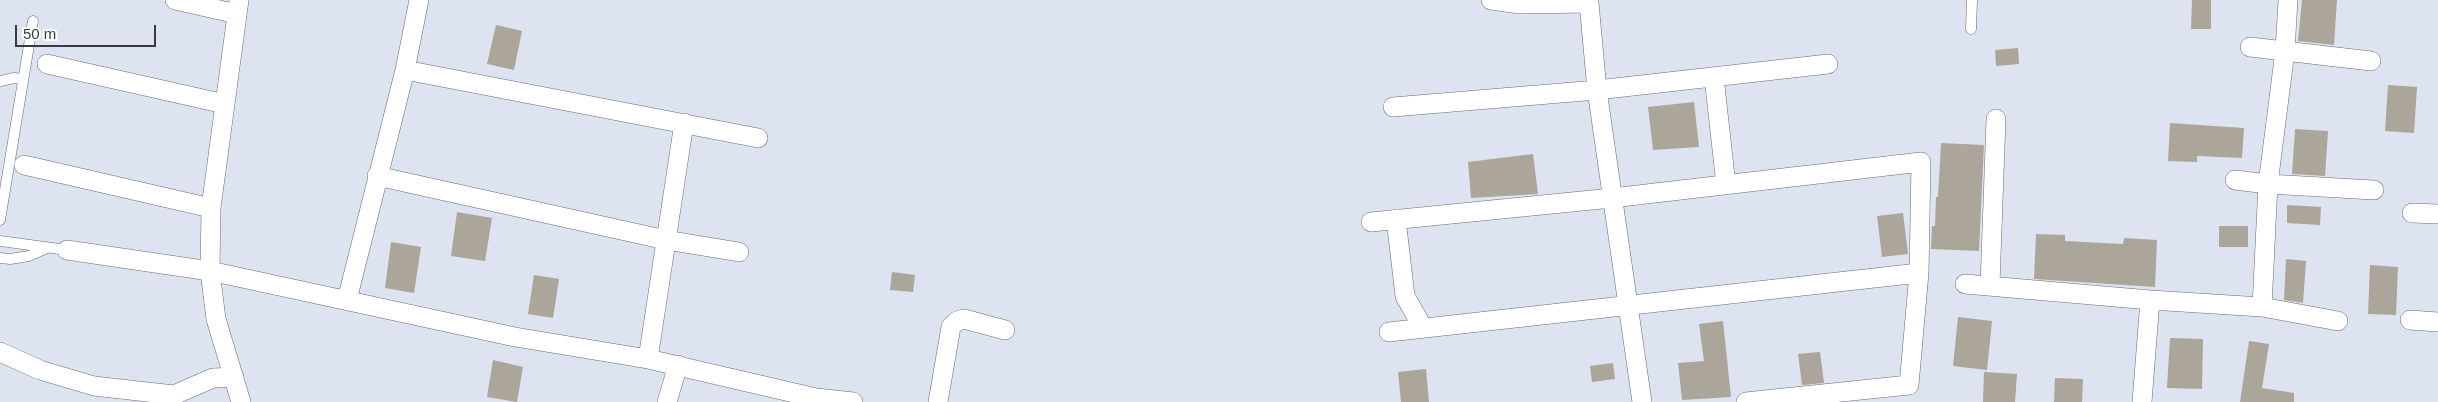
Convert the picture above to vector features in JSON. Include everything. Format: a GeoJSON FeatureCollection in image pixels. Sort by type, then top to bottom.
{"type":"FeatureCollection","features":[{"type":"Feature","properties":{"kind":"street"},"geometry":{"type":"LineString","coordinates":[[175,0],[238,7],[211,208],[210,271],[216,319],[241,402]]}},
{"type":"Feature","properties":{"kind":"street"},"geometry":{"type":"LineString","coordinates":[[347,300],[405,70],[419,0]]}},
{"type":"Feature","properties":{"kind":"street"},"geometry":{"type":"LineString","coordinates":[[1491,0],[1520,4],[1591,2],[1597,90],[1642,402]]}},
{"type":"Feature","properties":{"kind":"street"},"geometry":{"type":"LineString","coordinates":[[2262,307],[2268,184],[2284,51],[2288,0]]}},
{"type":"Feature","properties":{"kind":"street"},"geometry":{"type":"LineString","coordinates":[[2250,47],[2371,61]]}},
{"type":"Feature","properties":{"kind":"street"},"geometry":{"type":"LineString","coordinates":[[47,64],[226,104]]}},
{"type":"Feature","properties":{"kind":"street"},"geometry":{"type":"LineString","coordinates":[[1393,107],[1597,90],[1828,64]]}},
{"type":"Feature","properties":{"kind":"street"},"geometry":{"type":"LineString","coordinates":[[405,70],[758,138]]}},
{"type":"Feature","properties":{"kind":"street"},"geometry":{"type":"LineString","coordinates":[[1714,77],[1726,185]]}},
{"type":"Feature","properties":{"kind":"street"},"geometry":{"type":"LineString","coordinates":[[1990,285],[1996,119]]}},
{"type":"Feature","properties":{"kind":"street"},"geometry":{"type":"LineString","coordinates":[[648,359],[684,123]]}},
{"type":"Feature","properties":{"kind":"street"},"geometry":{"type":"LineString","coordinates":[[1371,222],[1612,198],[1921,162],[1919,273],[1909,393],[1746,402]]}},
{"type":"Feature","properties":{"kind":"street"},"geometry":{"type":"LineString","coordinates":[[24,165],[211,208]]}},
{"type":"Feature","properties":{"kind":"street"},"geometry":{"type":"LineString","coordinates":[[377,176],[666,240],[739,252]]}},
{"type":"Feature","properties":{"kind":"street"},"geometry":{"type":"LineString","coordinates":[[2235,180],[2268,184],[2374,190]]}},
{"type":"Feature","properties":{"kind":"street"},"geometry":{"type":"LineString","coordinates":[[2412,214],[2438,214]]}},
{"type":"Feature","properties":{"kind":"street"},"geometry":{"type":"LineString","coordinates":[[1396,219],[1405,296],[1423,328]]}},
{"type":"Feature","properties":{"kind":"street"},"geometry":{"type":"LineString","coordinates":[[67,250],[210,271],[515,338],[678,365],[815,400],[853,402]]}},
{"type":"Feature","properties":{"kind":"street"},"geometry":{"type":"LineString","coordinates":[[1389,332],[1919,273]]}},
{"type":"Feature","properties":{"kind":"street"},"geometry":{"type":"LineString","coordinates":[[1965,284],[2150,300],[2262,307],[2338,321]]}},
{"type":"Feature","properties":{"kind":"street"},"geometry":{"type":"LineString","coordinates":[[2142,402],[2150,300]]}},
{"type":"Feature","properties":{"kind":"street"},"geometry":{"type":"LineString","coordinates":[[938,402],[951,327],[957,321],[964,319],[1005,330]]}},
{"type":"Feature","properties":{"kind":"street"},"geometry":{"type":"LineString","coordinates":[[2410,320],[2438,322]]}},
{"type":"Feature","properties":{"kind":"street"},"geometry":{"type":"LineString","coordinates":[[0,352],[92,394],[174,395],[213,378],[234,377]]}},
{"type":"Feature","properties":{"kind":"street"},"geometry":{"type":"LineString","coordinates":[[667,402],[678,365]]}},
{"type":"Feature","properties":{"kind":"lane"},"geometry":{"type":"LineString","coordinates":[[1971,29],[1972,0]]}},
{"type":"Feature","properties":{"kind":"lane"},"geometry":{"type":"LineString","coordinates":[[0,220],[33,21]]}},
{"type":"Feature","properties":{"kind":"lane"},"geometry":{"type":"LineString","coordinates":[[0,81],[14,78],[22,79]]}},
{"type":"Feature","properties":{"kind":"lane"},"geometry":{"type":"LineString","coordinates":[[0,241],[67,250]]}},
{"type":"Feature","properties":{"kind":"lane"},"geometry":{"type":"LineString","coordinates":[[0,258],[10,260],[28,256],[48,247]]}},
{"type":"Feature","properties":{"kind":"building"},"geometry":{"type":"Polygon","coordinates":[[[2192,0],[2211,0],[2211,29],[2191,29],[2192,0]]]}},
{"type":"Feature","properties":{"kind":"building"},"geometry":{"type":"Polygon","coordinates":[[[2302,0],[2337,0],[2334,45],[2298,41],[2302,0]]]}},
{"type":"Feature","properties":{"kind":"building"},"geometry":{"type":"Polygon","coordinates":[[[496,25],[522,31],[514,70],[487,64],[496,25]]]}},
{"type":"Feature","properties":{"kind":"building"},"geometry":{"type":"Polygon","coordinates":[[[2018,48],[2019,64],[1996,66],[1995,50],[2018,48]]]}},
{"type":"Feature","properties":{"kind":"building"},"geometry":{"type":"Polygon","coordinates":[[[2388,85],[2417,87],[2414,133],[2385,131],[2388,85]]]}},
{"type":"Feature","properties":{"kind":"building"},"geometry":{"type":"Polygon","coordinates":[[[1694,102],[1699,147],[1653,150],[1648,107],[1694,102]]]}},
{"type":"Feature","properties":{"kind":"building"},"geometry":{"type":"Polygon","coordinates":[[[2170,123],[2244,128],[2242,158],[2197,156],[2197,162],[2168,161],[2170,123]]]}},
{"type":"Feature","properties":{"kind":"building"},"geometry":{"type":"Polygon","coordinates":[[[2295,129],[2328,131],[2325,176],[2292,174],[2295,129]]]}},
{"type":"Feature","properties":{"kind":"building"},"geometry":{"type":"Polygon","coordinates":[[[1941,143],[1984,145],[1979,251],[1931,249],[1932,226],[1935,226],[1936,197],[1938,197],[1941,143]]]}},
{"type":"Feature","properties":{"kind":"building"},"geometry":{"type":"Polygon","coordinates":[[[1533,154],[1538,194],[1471,198],[1468,162],[1533,154]]]}},
{"type":"Feature","properties":{"kind":"building"},"geometry":{"type":"Polygon","coordinates":[[[2287,205],[2321,207],[2320,225],[2287,223],[2287,205]]]}},
{"type":"Feature","properties":{"kind":"building"},"geometry":{"type":"Polygon","coordinates":[[[457,212],[492,218],[485,261],[451,256],[457,212]]]}},
{"type":"Feature","properties":{"kind":"building"},"geometry":{"type":"Polygon","coordinates":[[[1903,213],[1908,254],[1882,257],[1877,216],[1903,213]]]}},
{"type":"Feature","properties":{"kind":"building"},"geometry":{"type":"Polygon","coordinates":[[[2219,226],[2248,226],[2248,247],[2219,247],[2219,226]]]}},
{"type":"Feature","properties":{"kind":"building"},"geometry":{"type":"Polygon","coordinates":[[[2036,234],[2065,235],[2065,241],[2123,244],[2124,238],[2157,240],[2155,287],[2034,279],[2036,234]]]}},
{"type":"Feature","properties":{"kind":"building"},"geometry":{"type":"Polygon","coordinates":[[[391,242],[421,247],[414,293],[385,288],[391,242]]]}},
{"type":"Feature","properties":{"kind":"building"},"geometry":{"type":"Polygon","coordinates":[[[2286,259],[2306,261],[2303,303],[2284,300],[2286,259]]]}},
{"type":"Feature","properties":{"kind":"building"},"geometry":{"type":"Polygon","coordinates":[[[2370,265],[2398,267],[2396,315],[2368,314],[2370,265]]]}},
{"type":"Feature","properties":{"kind":"building"},"geometry":{"type":"Polygon","coordinates":[[[892,272],[915,275],[913,292],[890,290],[892,272]]]}},
{"type":"Feature","properties":{"kind":"building"},"geometry":{"type":"Polygon","coordinates":[[[534,275],[559,279],[553,318],[528,314],[534,275]]]}},
{"type":"Feature","properties":{"kind":"building"},"geometry":{"type":"Polygon","coordinates":[[[1958,317],[1992,321],[1987,370],[1953,366],[1958,317]]]}},
{"type":"Feature","properties":{"kind":"building"},"geometry":{"type":"Polygon","coordinates":[[[1723,321],[1731,397],[1682,400],[1678,363],[1704,361],[1699,324],[1723,321]]]}},
{"type":"Feature","properties":{"kind":"building"},"geometry":{"type":"Polygon","coordinates":[[[2170,338],[2203,339],[2202,389],[2167,388],[2170,338]]]}},
{"type":"Feature","properties":{"kind":"building"},"geometry":{"type":"Polygon","coordinates":[[[2249,341],[2269,344],[2262,388],[2294,393],[2294,402],[2240,402],[2249,341]]]}},
{"type":"Feature","properties":{"kind":"building"},"geometry":{"type":"Polygon","coordinates":[[[1820,352],[1824,383],[1802,385],[1798,354],[1820,352]]]}},
{"type":"Feature","properties":{"kind":"building"},"geometry":{"type":"Polygon","coordinates":[[[493,360],[523,367],[517,402],[487,397],[493,360]]]}},
{"type":"Feature","properties":{"kind":"building"},"geometry":{"type":"Polygon","coordinates":[[[1613,363],[1615,379],[1592,382],[1590,366],[1613,363]]]}},
{"type":"Feature","properties":{"kind":"building"},"geometry":{"type":"Polygon","coordinates":[[[1426,369],[1429,402],[1401,402],[1398,372],[1426,369]]]}},
{"type":"Feature","properties":{"kind":"building"},"geometry":{"type":"Polygon","coordinates":[[[1984,372],[2017,374],[2015,402],[1983,402],[1984,372]]]}},
{"type":"Feature","properties":{"kind":"building"},"geometry":{"type":"Polygon","coordinates":[[[2055,378],[2083,379],[2082,402],[2054,402],[2055,378]]]}}]}
